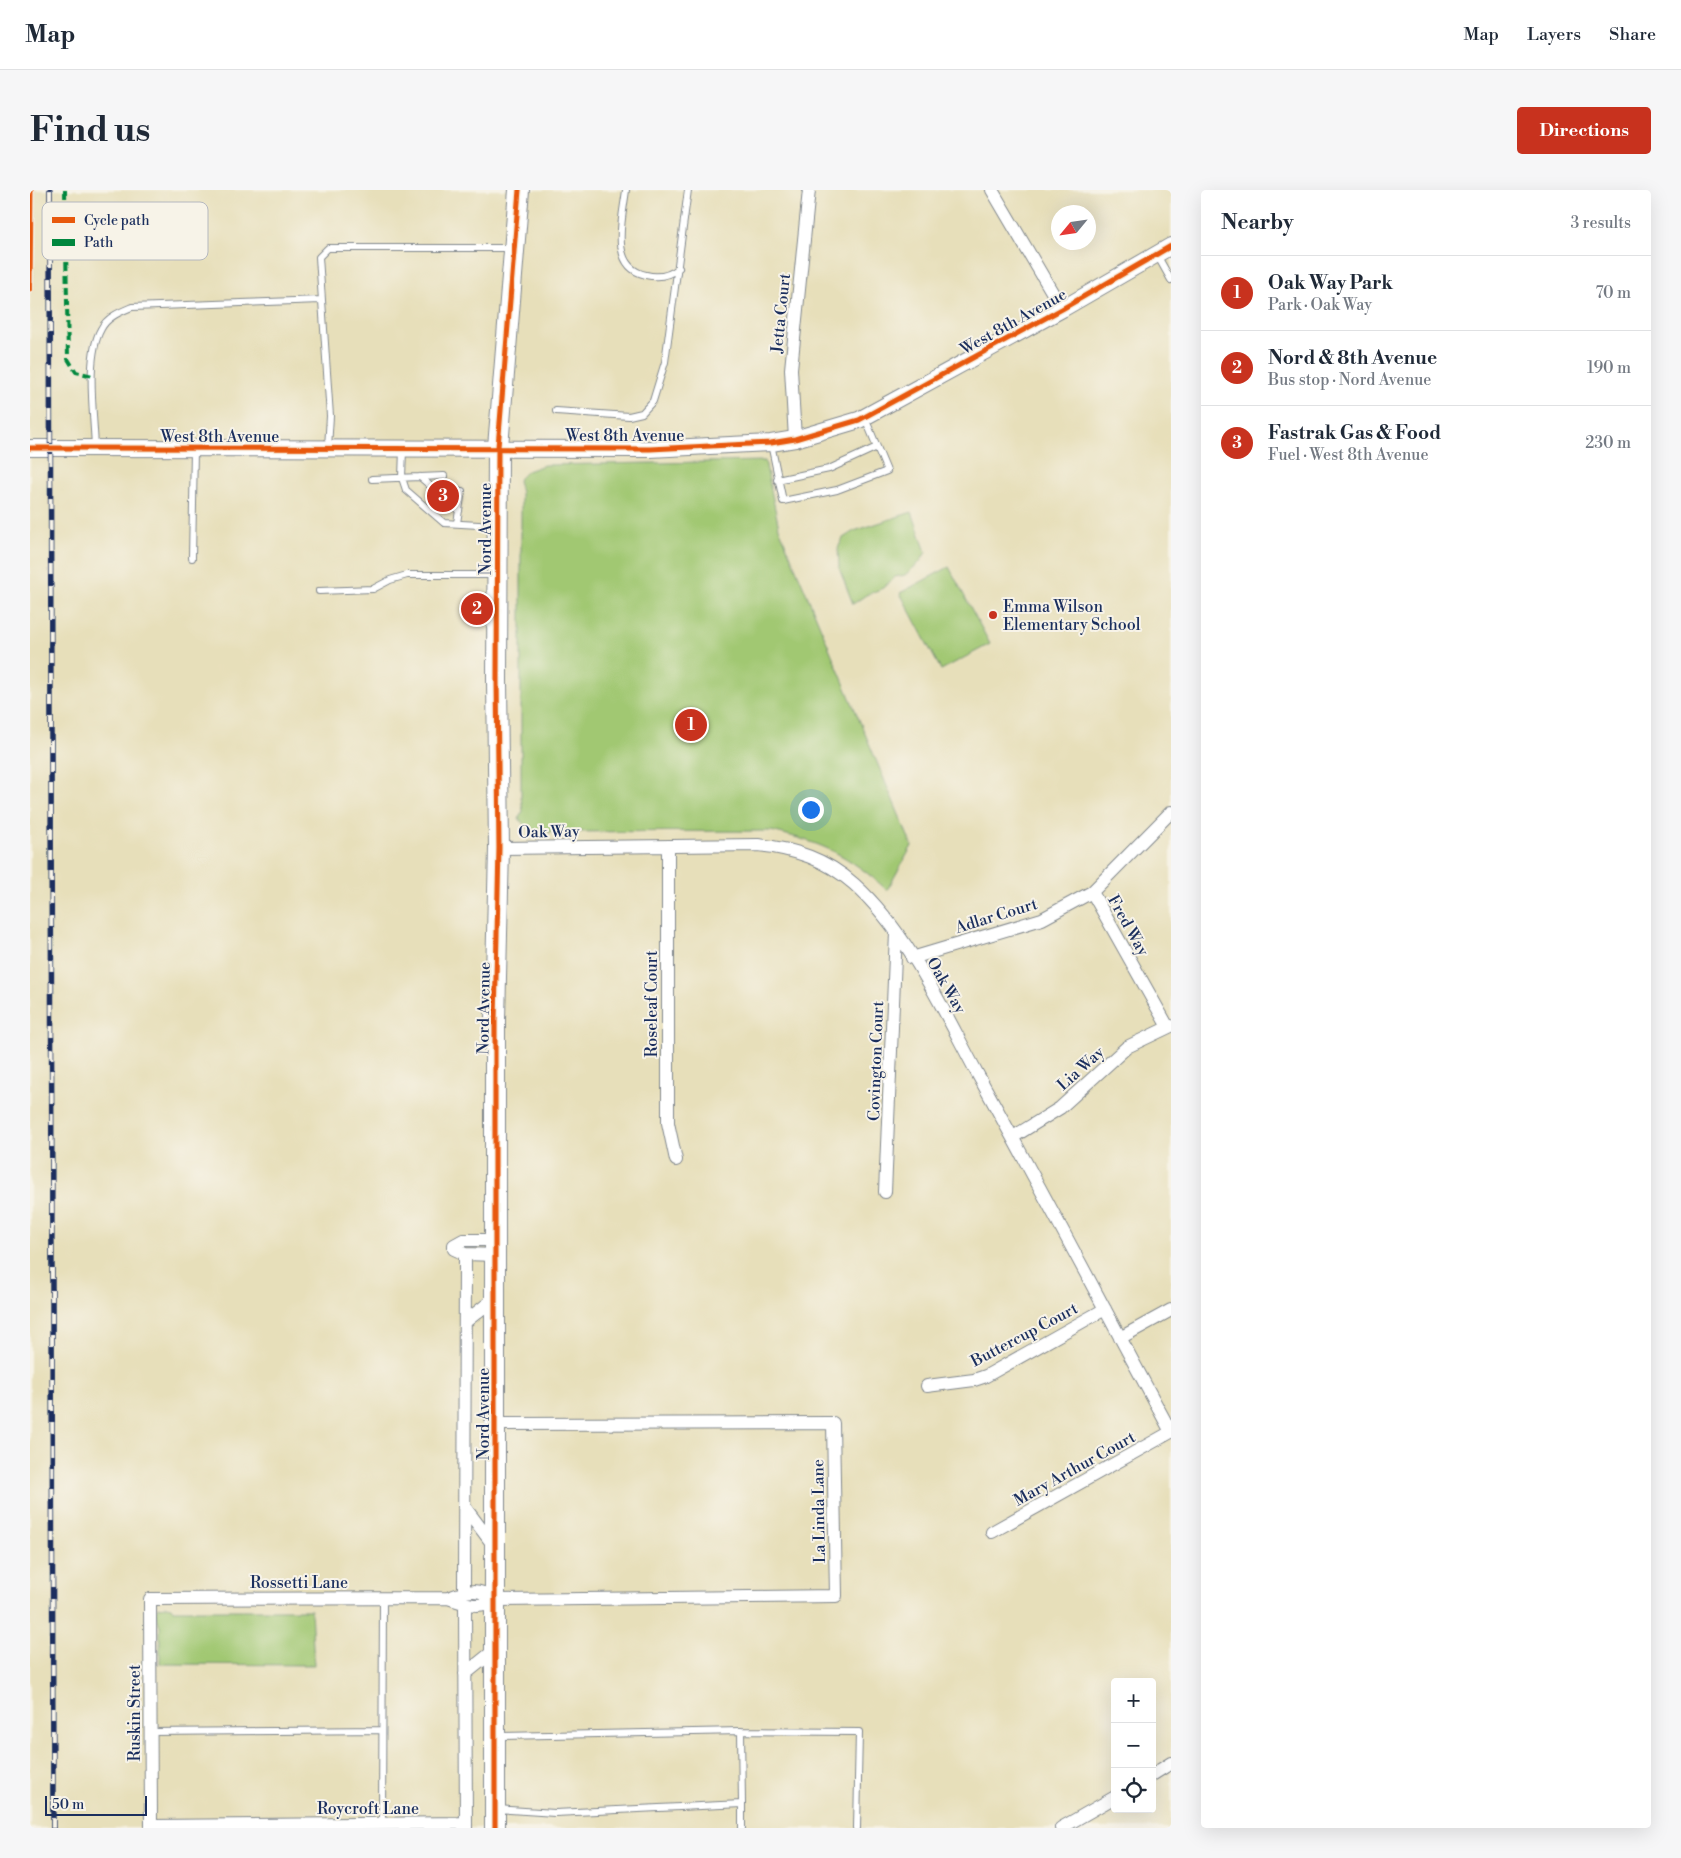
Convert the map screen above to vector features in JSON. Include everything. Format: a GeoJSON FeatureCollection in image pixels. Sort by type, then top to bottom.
{"type":"FeatureCollection","features":[{"type":"Feature","properties":{"kind":"main road","name":"Nord Avenue"},"geometry":{"type":"LineString","coordinates":[[495,1818],[495,1020],[500,848],[497,575],[498,448],[519,190]]}},
{"type":"Feature","properties":{"kind":"street","name":"Jetta Court"},"geometry":{"type":"LineString","coordinates":[[795,439],[791,369],[809,190]]}},
{"type":"Feature","properties":{"kind":"street"},"geometry":{"type":"LineString","coordinates":[[992,190],[1062,309]]}},
{"type":"Feature","properties":{"kind":"street","name":"West 8th Avenue"},"geometry":{"type":"LineString","coordinates":[[30,448],[650,449],[771,443],[795,439],[865,417],[1062,309],[1171,246]]}},
{"type":"Feature","properties":{"kind":"street","name":"Adlar Court"},"geometry":{"type":"LineString","coordinates":[[912,958],[1042,919],[1092,892],[1171,812]]}},
{"type":"Feature","properties":{"kind":"street","name":"Oak Way"},"geometry":{"type":"LineString","coordinates":[[500,848],[758,845],[798,851],[820,861],[853,883],[877,906],[912,958],[1013,1137],[1171,1432]]}},
{"type":"Feature","properties":{"kind":"street","name":"Roseleaf Court"},"geometry":{"type":"LineString","coordinates":[[668,846],[668,1123],[676,1160]]}},
{"type":"Feature","properties":{"kind":"street","name":"Fred Way"},"geometry":{"type":"LineString","coordinates":[[1092,892],[1169,1026]]}},
{"type":"Feature","properties":{"kind":"street","name":"Covington Court"},"geometry":{"type":"LineString","coordinates":[[885,1192],[896,933]]}},
{"type":"Feature","properties":{"kind":"street","name":"Lia Way"},"geometry":{"type":"LineString","coordinates":[[1013,1137],[1060,1108],[1127,1048],[1169,1026]]}},
{"type":"Feature","properties":{"kind":"street","name":"Nord Avenue"},"geometry":{"type":"LineString","coordinates":[[466,1826],[465,1322],[458,1249],[463,1240],[495,1247]]}},
{"type":"Feature","properties":{"kind":"street"},"geometry":{"type":"LineString","coordinates":[[465,1322],[495,1298]]}},
{"type":"Feature","properties":{"kind":"street","name":"Buttercup Court"},"geometry":{"type":"LineString","coordinates":[[927,1386],[974,1380],[986,1376],[1105,1309]]}},
{"type":"Feature","properties":{"kind":"street"},"geometry":{"type":"LineString","coordinates":[[1120,1338],[1171,1310]]}},
{"type":"Feature","properties":{"kind":"street","name":"La Linda Lane"},"geometry":{"type":"LineString","coordinates":[[495,1424],[833,1423],[836,1596],[496,1600]]}},
{"type":"Feature","properties":{"kind":"street","name":"Mary Arthur Court"},"geometry":{"type":"LineString","coordinates":[[992,1532],[1171,1432]]}},
{"type":"Feature","properties":{"kind":"street"},"geometry":{"type":"LineString","coordinates":[[464,1506],[496,1548]]}},
{"type":"Feature","properties":{"kind":"street"},"geometry":{"type":"LineString","coordinates":[[465,1598],[484,1592],[496,1600]]}},
{"type":"Feature","properties":{"kind":"street","name":"Rossetti Lane"},"geometry":{"type":"LineString","coordinates":[[150,1599],[465,1598]]}},
{"type":"Feature","properties":{"kind":"street","name":"Ruskin Street"},"geometry":{"type":"LineString","coordinates":[[150,1599],[150,1827]]}},
{"type":"Feature","properties":{"kind":"street"},"geometry":{"type":"LineString","coordinates":[[465,1674],[496,1648]]}},
{"type":"Feature","properties":{"kind":"street"},"geometry":{"type":"LineString","coordinates":[[1156,1772],[1171,1763]]}},
{"type":"Feature","properties":{"kind":"street"},"geometry":{"type":"LineString","coordinates":[[1061,1828],[1111,1799]]}},
{"type":"Feature","properties":{"kind":"street","name":"Roycroft Lane"},"geometry":{"type":"LineString","coordinates":[[150,1827],[466,1826]]}},
{"type":"Feature","properties":{"kind":"lane"},"geometry":{"type":"LineString","coordinates":[[626,190],[620,248],[622,258],[641,274],[651,276],[665,276],[679,268]]}},
{"type":"Feature","properties":{"kind":"lane"},"geometry":{"type":"LineString","coordinates":[[556,411],[629,416],[642,413],[653,401],[665,362],[688,190]]}},
{"type":"Feature","properties":{"kind":"lane"},"geometry":{"type":"LineString","coordinates":[[328,448],[330,416],[320,300],[319,257],[328,248],[514,248]]}},
{"type":"Feature","properties":{"kind":"lane"},"geometry":{"type":"LineString","coordinates":[[1156,254],[1171,280]]}},
{"type":"Feature","properties":{"kind":"lane"},"geometry":{"type":"LineString","coordinates":[[95,448],[92,354],[101,328],[114,314],[132,307],[320,300]]}},
{"type":"Feature","properties":{"kind":"lane"},"geometry":{"type":"LineString","coordinates":[[771,443],[777,480],[783,501],[837,490],[887,471],[865,417]]}},
{"type":"Feature","properties":{"kind":"lane"},"geometry":{"type":"LineString","coordinates":[[777,480],[829,469],[878,447]]}},
{"type":"Feature","properties":{"kind":"lane"},"geometry":{"type":"LineString","coordinates":[[192,558],[194,448]]}},
{"type":"Feature","properties":{"kind":"lane"},"geometry":{"type":"LineString","coordinates":[[403,448],[402,478],[406,490],[444,523],[498,526]]}},
{"type":"Feature","properties":{"kind":"lane"},"geometry":{"type":"LineString","coordinates":[[372,479],[444,476]]}},
{"type":"Feature","properties":{"kind":"lane"},"geometry":{"type":"LineString","coordinates":[[420,477],[434,489]]}},
{"type":"Feature","properties":{"kind":"lane"},"geometry":{"type":"LineString","coordinates":[[457,524],[462,491]]}},
{"type":"Feature","properties":{"kind":"lane"},"geometry":{"type":"LineString","coordinates":[[451,504],[459,511]]}},
{"type":"Feature","properties":{"kind":"lane"},"geometry":{"type":"LineString","coordinates":[[319,590],[373,589],[407,574],[497,575]]}},
{"type":"Feature","properties":{"kind":"lane"},"geometry":{"type":"LineString","coordinates":[[382,1598],[382,1826]]}},
{"type":"Feature","properties":{"kind":"lane"},"geometry":{"type":"LineString","coordinates":[[150,1732],[382,1730]]}},
{"type":"Feature","properties":{"kind":"lane"},"geometry":{"type":"LineString","coordinates":[[494,1736],[741,1731],[859,1732],[857,1828]]}},
{"type":"Feature","properties":{"kind":"lane"},"geometry":{"type":"LineString","coordinates":[[741,1731],[742,1828]]}},
{"type":"Feature","properties":{"kind":"lane"},"geometry":{"type":"LineString","coordinates":[[495,1818],[555,1812],[742,1804]]}},
{"type":"Feature","properties":{"kind":"green space"},"geometry":{"type":"Polygon","coordinates":[[[765,461],[779,528],[912,846],[887,890],[859,867],[834,852],[805,840],[771,831],[546,832],[527,827],[519,818],[523,811],[521,797],[521,493],[518,480],[527,471],[544,465],[765,461]]]}},
{"type":"Feature","properties":{"kind":"green space"},"geometry":{"type":"Polygon","coordinates":[[[912,512],[926,552],[920,562],[905,575],[895,577],[883,588],[866,595],[853,604],[839,568],[838,548],[843,538],[854,531],[912,512]]]}},
{"type":"Feature","properties":{"kind":"green space"},"geometry":{"type":"Polygon","coordinates":[[[949,567],[990,644],[941,670],[900,593],[949,567]]]}},
{"type":"Feature","properties":{"kind":"green space"},"geometry":{"type":"Polygon","coordinates":[[[159,1607],[171,1607],[173,1610],[311,1610],[314,1665],[160,1664],[160,1626],[155,1612],[159,1607]]]}},
{"type":"Feature","properties":{"kind":"railway"},"geometry":{"type":"LineString","coordinates":[[50,190],[50,202]]}},
{"type":"Feature","properties":{"kind":"railway"},"geometry":{"type":"LineString","coordinates":[[50,260],[53,1828]]}},
{"type":"Feature","properties":{"kind":"marked path"},"geometry":{"type":"LineString","coordinates":[[65,190],[65,202]]}},
{"type":"Feature","properties":{"kind":"marked path"},"geometry":{"type":"LineString","coordinates":[[66,260],[68,359],[76,372],[93,376]]}},
{"type":"Feature","properties":{"kind":"cycle path"},"geometry":{"type":"LineString","coordinates":[[30,289],[31,190]]}},
{"type":"Feature","properties":{"kind":"cycle path"},"geometry":{"type":"LineString","coordinates":[[495,1828],[495,1020],[499,848],[497,680],[498,447],[519,190]]}},
{"type":"Feature","properties":{"kind":"cycle path"},"geometry":{"type":"LineString","coordinates":[[30,448],[650,449],[771,443],[795,439],[859,420],[1062,309],[1171,246]]}},
{"type":"Feature","properties":{"kind":"place","name":"Fastrak Gas & Food"},"geometry":{"type":"Point","coordinates":[443,496]}},
{"type":"Feature","properties":{"kind":"place","name":"Nord & 8th Avenue"},"geometry":{"type":"Point","coordinates":[477,609]}},
{"type":"Feature","properties":{"kind":"place","name":"Emma Wilson Elementary School"},"geometry":{"type":"Point","coordinates":[993,615]}},
{"type":"Feature","properties":{"kind":"place","name":"Oak Way Park"},"geometry":{"type":"Point","coordinates":[691,725]}}]}
